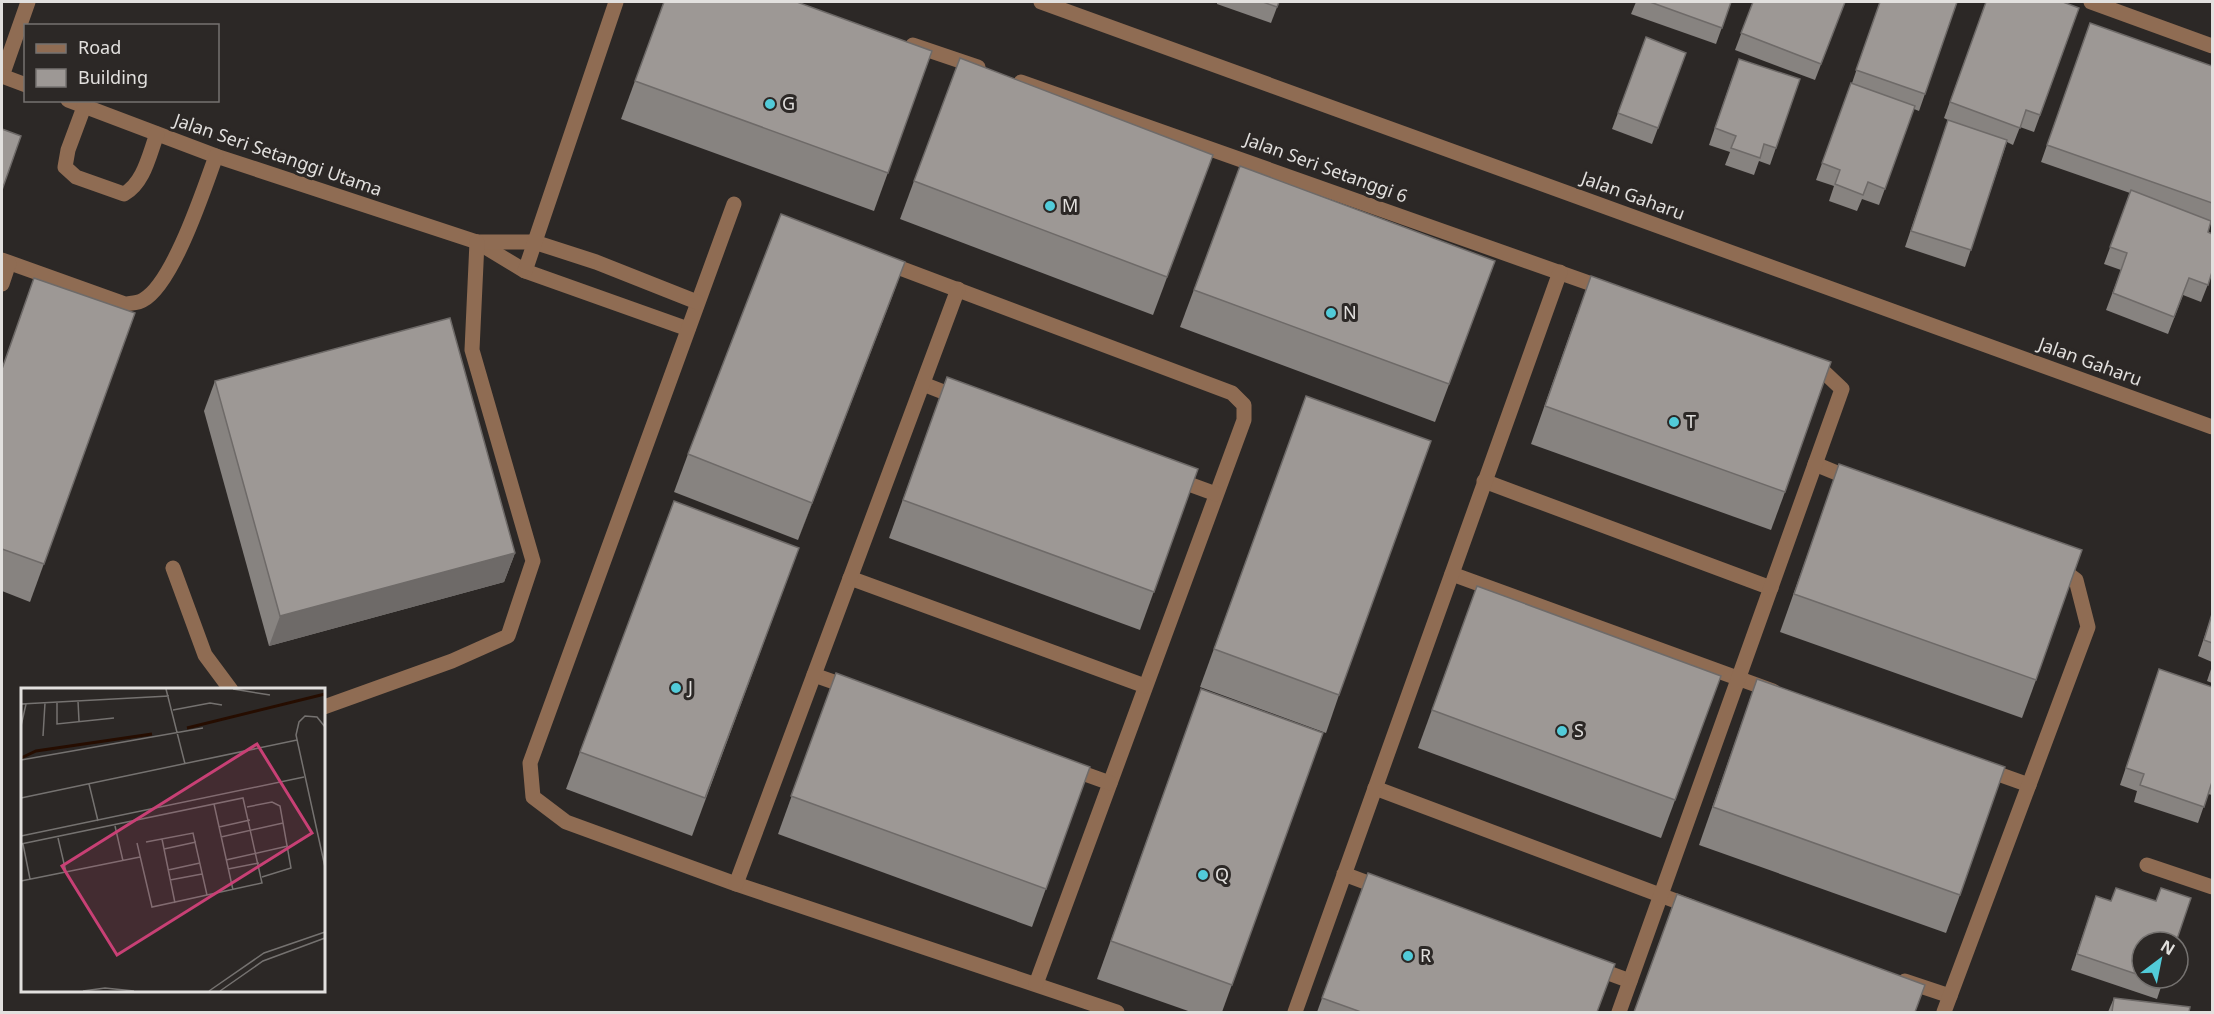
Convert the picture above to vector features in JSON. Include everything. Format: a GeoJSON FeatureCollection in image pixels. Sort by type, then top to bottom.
{"type":"FeatureCollection","features":[{"type":"Feature","properties":{"kind":"street"},"geometry":{"type":"LineString","coordinates":[[24,84],[2,76],[28,2]]}},
{"type":"Feature","properties":{"kind":"street"},"geometry":{"type":"LineString","coordinates":[[525,271],[616,2]]}},
{"type":"Feature","properties":{"kind":"street","name":"Jalan Gaharu"},"geometry":{"type":"LineString","coordinates":[[1041,2],[2212,427]]}},
{"type":"Feature","properties":{"kind":"street"},"geometry":{"type":"LineString","coordinates":[[2091,2],[2212,46]]}},
{"type":"Feature","properties":{"kind":"street","name":"Jalan Seri Setanggi 6"},"geometry":{"type":"LineString","coordinates":[[898,40],[1626,297]]}},
{"type":"Feature","properties":{"kind":"street","name":"Jalan Seri Setanggi Utama"},"geometry":{"type":"LineString","coordinates":[[73,102],[216,156],[477,242],[525,271],[688,329]]}},
{"type":"Feature","properties":{"kind":"street"},"geometry":{"type":"LineString","coordinates":[[84,106],[65,167],[76,177],[124,194],[135,189],[157,134]]}},
{"type":"Feature","properties":{"kind":"street"},"geometry":{"type":"LineString","coordinates":[[2,284],[5,262],[125,304],[143,300],[162,283],[216,156]]}},
{"type":"Feature","properties":{"kind":"street"},"geometry":{"type":"LineString","coordinates":[[734,204],[530,763],[533,797],[566,822],[735,884],[1117,1012]]}},
{"type":"Feature","properties":{"kind":"street"},"geometry":{"type":"LineString","coordinates":[[326,706],[508,636],[533,561],[472,350],[477,242]]}},
{"type":"Feature","properties":{"kind":"street","name":"Jalan Seri Setanggi Utama"},"geometry":{"type":"LineString","coordinates":[[477,242],[534,242],[596,262],[698,302]]}},
{"type":"Feature","properties":{"kind":"street"},"geometry":{"type":"LineString","coordinates":[[869,257],[1232,393],[1244,405],[1244,420],[1036,984]]}},
{"type":"Feature","properties":{"kind":"street"},"geometry":{"type":"LineString","coordinates":[[1295,1012],[1560,272]]}},
{"type":"Feature","properties":{"kind":"street"},"geometry":{"type":"LineString","coordinates":[[735,884],[958,289]]}},
{"type":"Feature","properties":{"kind":"street"},"geometry":{"type":"LineString","coordinates":[[1619,1012],[1842,389],[1824,372],[1791,359]]}},
{"type":"Feature","properties":{"kind":"street"},"geometry":{"type":"LineString","coordinates":[[923,384],[977,405]]}},
{"type":"Feature","properties":{"kind":"street"},"geometry":{"type":"LineString","coordinates":[[1815,464],[1870,486]]}},
{"type":"Feature","properties":{"kind":"street"},"geometry":{"type":"LineString","coordinates":[[1162,474],[1216,494]]}},
{"type":"Feature","properties":{"kind":"street"},"geometry":{"type":"LineString","coordinates":[[1484,482],[1771,588]]}},
{"type":"Feature","properties":{"kind":"street"},"geometry":{"type":"LineString","coordinates":[[1944,1012],[2088,627],[2076,580],[2043,556]]}},
{"type":"Feature","properties":{"kind":"street"},"geometry":{"type":"LineString","coordinates":[[173,568],[205,656],[229,688]]}},
{"type":"Feature","properties":{"kind":"street"},"geometry":{"type":"LineString","coordinates":[[1452,574],[1783,694]]}},
{"type":"Feature","properties":{"kind":"street"},"geometry":{"type":"LineString","coordinates":[[850,578],[1146,686]]}},
{"type":"Feature","properties":{"kind":"street"},"geometry":{"type":"LineString","coordinates":[[814,675],[869,695]]}},
{"type":"Feature","properties":{"kind":"street"},"geometry":{"type":"LineString","coordinates":[[1055,763],[1110,783]]}},
{"type":"Feature","properties":{"kind":"street"},"geometry":{"type":"LineString","coordinates":[[1973,764],[2029,785]]}},
{"type":"Feature","properties":{"kind":"street"},"geometry":{"type":"LineString","coordinates":[[1375,788],[1705,911]]}},
{"type":"Feature","properties":{"kind":"street"},"geometry":{"type":"LineString","coordinates":[[2147,865],[2212,887]]}},
{"type":"Feature","properties":{"kind":"street"},"geometry":{"type":"LineString","coordinates":[[1344,874],[1399,895]]}},
{"type":"Feature","properties":{"kind":"street"},"geometry":{"type":"LineString","coordinates":[[1575,961],[1630,981]]}},
{"type":"Feature","properties":{"kind":"street"},"geometry":{"type":"LineString","coordinates":[[1894,977],[1950,996]]}},
{"type":"Feature","properties":{"kind":"building","name":"G"},"geometry":{"type":"Polygon","coordinates":[[[664,2],[797,2],[932,51],[888,173],[635,81],[664,2]]]}},
{"type":"Feature","properties":{"kind":"building"},"geometry":{"type":"Polygon","coordinates":[[[1263,2],[1279,2],[1277,7],[1263,2]]]}},
{"type":"Feature","properties":{"kind":"building"},"geometry":{"type":"Polygon","coordinates":[[[1650,2],[1731,2],[1722,28],[1650,2]]]}},
{"type":"Feature","properties":{"kind":"building"},"geometry":{"type":"Polygon","coordinates":[[[1753,2],[1845,2],[1821,64],[1741,33],[1753,2]]]}},
{"type":"Feature","properties":{"kind":"building"},"geometry":{"type":"Polygon","coordinates":[[[1880,2],[1957,2],[1925,94],[1856,70],[1880,2]]]}},
{"type":"Feature","properties":{"kind":"building"},"geometry":{"type":"Polygon","coordinates":[[[1986,2],[2063,2],[2079,8],[2040,115],[2026,110],[2020,128],[1950,102],[1986,2]]]}},
{"type":"Feature","properties":{"kind":"building"},"geometry":{"type":"Polygon","coordinates":[[[2090,23],[2212,66],[2212,203],[2047,145],[2090,23]]]}},
{"type":"Feature","properties":{"kind":"building"},"geometry":{"type":"Polygon","coordinates":[[[1646,37],[1686,53],[1658,128],[1618,113],[1646,37]]]}},
{"type":"Feature","properties":{"kind":"building","name":"M"},"geometry":{"type":"Polygon","coordinates":[[[960,58],[1213,155],[1167,277],[914,181],[960,58]]]}},
{"type":"Feature","properties":{"kind":"building"},"geometry":{"type":"Polygon","coordinates":[[[1739,59],[1800,79],[1776,148],[1764,144],[1760,158],[1731,148],[1736,136],[1715,128],[1739,59]]]}},
{"type":"Feature","properties":{"kind":"building"},"geometry":{"type":"Polygon","coordinates":[[[1851,83],[1915,106],[1885,189],[1868,182],[1863,195],[1835,184],[1840,170],[1822,163],[1851,83]]]}},
{"type":"Feature","properties":{"kind":"building"},"geometry":{"type":"Polygon","coordinates":[[[1948,120],[2007,140],[1971,250],[1911,231],[1948,120]]]}},
{"type":"Feature","properties":{"kind":"building"},"geometry":{"type":"Polygon","coordinates":[[[2,129],[21,136],[2,190],[2,129]]]}},
{"type":"Feature","properties":{"kind":"building","name":"N"},"geometry":{"type":"Polygon","coordinates":[[[1240,166],[1495,261],[1449,384],[1194,290],[1240,166]]]}},
{"type":"Feature","properties":{"kind":"building"},"geometry":{"type":"Polygon","coordinates":[[[2131,190],[2211,221],[2208,232],[2212,234],[2212,272],[2208,285],[2189,278],[2174,317],[2113,293],[2127,253],[2110,247],[2131,190]]]}},
{"type":"Feature","properties":{"kind":"building"},"geometry":{"type":"Polygon","coordinates":[[[781,214],[905,262],[812,503],[688,454],[781,214]]]}},
{"type":"Feature","properties":{"kind":"building","name":"T"},"geometry":{"type":"Polygon","coordinates":[[[1591,276],[1831,362],[1785,492],[1545,406],[1591,276]]]}},
{"type":"Feature","properties":{"kind":"building"},"geometry":{"type":"Polygon","coordinates":[[[34,278],[135,313],[44,564],[2,549],[2,369],[34,278]]]}},
{"type":"Feature","properties":{"kind":"building"},"geometry":{"type":"Polygon","coordinates":[[[450,318],[515,553],[280,616],[215,381],[450,318]]]}},
{"type":"Feature","properties":{"kind":"building"},"geometry":{"type":"Polygon","coordinates":[[[947,377],[1198,469],[1154,592],[903,500],[947,377]]]}},
{"type":"Feature","properties":{"kind":"building"},"geometry":{"type":"Polygon","coordinates":[[[1306,396],[1431,441],[1339,695],[1214,649],[1306,396]]]}},
{"type":"Feature","properties":{"kind":"building"},"geometry":{"type":"Polygon","coordinates":[[[1839,464],[2082,550],[2036,680],[1794,594],[1839,464]]]}},
{"type":"Feature","properties":{"kind":"building","name":"J"},"geometry":{"type":"Polygon","coordinates":[[[674,501],[799,548],[705,798],[580,752],[674,501]]]}},
{"type":"Feature","properties":{"kind":"building","name":"S"},"geometry":{"type":"Polygon","coordinates":[[[1477,586],[1721,676],[1675,800],[1432,710],[1477,586]]]}},
{"type":"Feature","properties":{"kind":"building"},"geometry":{"type":"Polygon","coordinates":[[[2212,614],[2212,643],[2204,640],[2212,614]]]}},
{"type":"Feature","properties":{"kind":"building"},"geometry":{"type":"Polygon","coordinates":[[[2159,669],[2212,687],[2212,782],[2204,807],[2140,785],[2144,774],[2126,768],[2159,669]]]}},
{"type":"Feature","properties":{"kind":"building"},"geometry":{"type":"Polygon","coordinates":[[[836,673],[1090,767],[1046,889],[791,796],[836,673]]]}},
{"type":"Feature","properties":{"kind":"building"},"geometry":{"type":"Polygon","coordinates":[[[1757,679],[2005,767],[1960,895],[1713,807],[1757,679]]]}},
{"type":"Feature","properties":{"kind":"building","name":"Q"},"geometry":{"type":"Polygon","coordinates":[[[1201,689],[1323,733],[1232,985],[1111,941],[1201,689]]]}},
{"type":"Feature","properties":{"kind":"building"},"geometry":{"type":"Polygon","coordinates":[[[1368,873],[1615,964],[1597,1012],[1361,1012],[1322,998],[1368,873]]]}},
{"type":"Feature","properties":{"kind":"building"},"geometry":{"type":"Polygon","coordinates":[[[2116,888],[2156,901],[2161,888],[2191,898],[2180,930],[2130,930],[2130,972],[2077,954],[2096,896],[2111,901],[2116,888]]]}},
{"type":"Feature","properties":{"kind":"building"},"geometry":{"type":"Polygon","coordinates":[[[1677,894],[1925,985],[1915,1012],[1634,1012],[1677,894]]]}},
{"type":"Feature","properties":{"kind":"building"},"geometry":{"type":"Polygon","coordinates":[[[2114,998],[2190,1007],[2189,1012],[2112,1012],[2114,998]]]}},
{"type":"Feature","properties":{"kind":"place","name":"G"},"geometry":{"type":"Point","coordinates":[770,104]}},
{"type":"Feature","properties":{"kind":"place","name":"M"},"geometry":{"type":"Point","coordinates":[1050,206]}},
{"type":"Feature","properties":{"kind":"place","name":"N"},"geometry":{"type":"Point","coordinates":[1331,313]}},
{"type":"Feature","properties":{"kind":"place","name":"T"},"geometry":{"type":"Point","coordinates":[1674,422]}},
{"type":"Feature","properties":{"kind":"place","name":"J"},"geometry":{"type":"Point","coordinates":[676,688]}},
{"type":"Feature","properties":{"kind":"place","name":"S"},"geometry":{"type":"Point","coordinates":[1562,731]}},
{"type":"Feature","properties":{"kind":"place","name":"Q"},"geometry":{"type":"Point","coordinates":[1203,875]}},
{"type":"Feature","properties":{"kind":"place","name":"R"},"geometry":{"type":"Point","coordinates":[1408,956]}}]}
